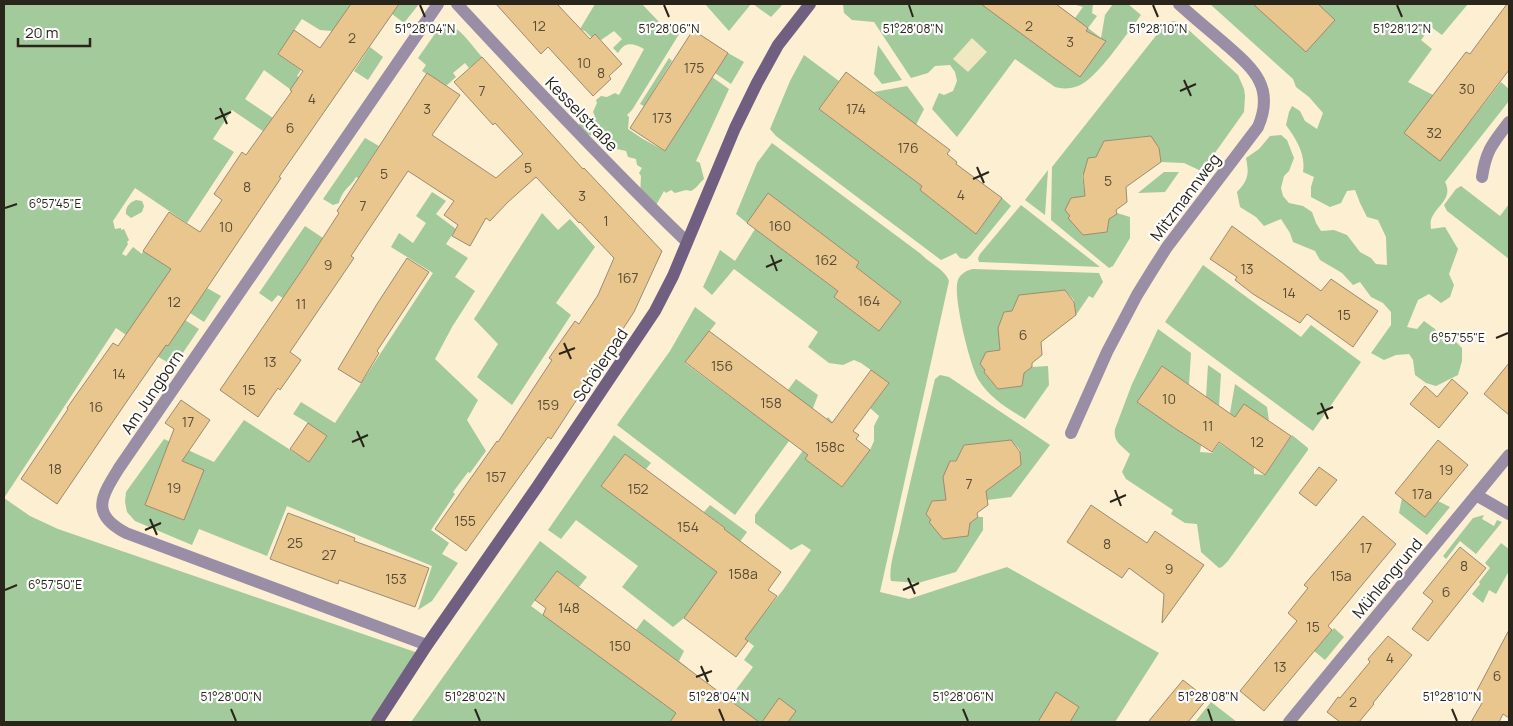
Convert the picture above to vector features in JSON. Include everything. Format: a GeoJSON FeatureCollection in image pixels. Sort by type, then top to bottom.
{"type":"FeatureCollection","features":[{"type":"Feature","properties":{"kind":"street","name":"Am Jungborn"},"geometry":{"type":"LineString","coordinates":[[427,645],[126,533],[114,527],[105,517],[102,507],[104,495],[119,468],[438,4]]}},
{"type":"Feature","properties":{"kind":"street","name":"Kesselstraße"},"geometry":{"type":"LineString","coordinates":[[457,4],[619,177],[687,242]]}},
{"type":"Feature","properties":{"kind":"street","name":"Schölerpad"},"geometry":{"type":"LineString","coordinates":[[377,722],[427,645],[543,479],[654,312],[667,288],[736,128],[770,58],[810,4]]}},
{"type":"Feature","properties":{"kind":"street","name":"Mitzmannweg"},"geometry":{"type":"LineString","coordinates":[[1071,433],[1107,352],[1137,295],[1167,247],[1258,126],[1261,119],[1264,102],[1262,89],[1254,71],[1179,4]]}},
{"type":"Feature","properties":{"kind":"street"},"geometry":{"type":"LineString","coordinates":[[1482,177],[1486,156],[1509,122]]}},
{"type":"Feature","properties":{"kind":"street","name":"Mühlengrund"},"geometry":{"type":"LineString","coordinates":[[1289,722],[1509,455]]}},
{"type":"Feature","properties":{"kind":"street"},"geometry":{"type":"LineString","coordinates":[[1476,495],[1509,514]]}},
{"type":"Feature","properties":{"kind":"green space"},"geometry":{"type":"Polygon","coordinates":[[[4,4],[369,4],[360,17],[332,31],[320,30],[302,19],[278,54],[301,70],[297,76],[303,80],[294,92],[264,70],[245,99],[273,118],[263,131],[232,110],[213,139],[234,152],[187,223],[135,188],[113,221],[115,229],[124,229],[129,240],[122,254],[126,256],[133,247],[142,254],[143,251],[171,269],[185,320],[199,329],[174,366],[116,328],[4,498],[4,4]]]}},
{"type":"Feature","properties":{"kind":"green space"},"geometry":{"type":"Polygon","coordinates":[[[399,4],[419,4],[404,23],[392,14],[399,4]]]}},
{"type":"Feature","properties":{"kind":"green space"},"geometry":{"type":"Polygon","coordinates":[[[595,4],[642,4],[660,23],[672,25],[681,31],[632,110],[627,115],[629,117],[628,129],[643,139],[665,151],[712,77],[729,89],[696,161],[700,163],[704,179],[691,191],[686,190],[675,193],[671,190],[666,193],[664,191],[655,207],[640,197],[641,176],[639,173],[642,168],[637,165],[636,159],[628,157],[626,151],[608,147],[607,142],[585,133],[578,126],[584,118],[595,116],[593,112],[597,103],[596,100],[601,96],[607,97],[615,93],[619,95],[644,49],[630,44],[623,46],[618,53],[613,48],[622,39],[614,31],[601,40],[595,35],[592,38],[580,29],[595,4]]]}},
{"type":"Feature","properties":{"kind":"green space"},"geometry":{"type":"Polygon","coordinates":[[[705,4],[751,4],[729,31],[705,4]]]}},
{"type":"Feature","properties":{"kind":"green space"},"geometry":{"type":"Polygon","coordinates":[[[753,4],[783,4],[771,17],[753,4]]]}},
{"type":"Feature","properties":{"kind":"green space"},"geometry":{"type":"Polygon","coordinates":[[[843,4],[1056,4],[1075,18],[1083,7],[1073,4],[1093,4],[1092,13],[1097,16],[1088,28],[1101,38],[1105,15],[1113,4],[1128,4],[1141,15],[1103,65],[1086,82],[1075,87],[1055,87],[1015,59],[957,137],[932,109],[939,93],[944,95],[953,91],[957,81],[955,72],[950,65],[935,66],[928,73],[911,78],[874,22],[852,20],[844,13],[843,4]]]}},
{"type":"Feature","properties":{"kind":"green space"},"geometry":{"type":"Polygon","coordinates":[[[1210,4],[1468,4],[1442,35],[1431,27],[1421,40],[1432,49],[1408,82],[1433,95],[1440,160],[1501,82],[1509,89],[1509,101],[1445,182],[1447,188],[1446,198],[1431,220],[1431,229],[1445,227],[1458,249],[1449,274],[1454,285],[1450,297],[1441,303],[1429,294],[1418,300],[1407,327],[1417,329],[1424,321],[1435,329],[1440,338],[1452,338],[1462,348],[1462,361],[1458,375],[1436,386],[1426,383],[1415,375],[1413,360],[1409,354],[1396,355],[1384,360],[1371,353],[1391,325],[1391,312],[1383,303],[1371,297],[1360,282],[1353,285],[1342,273],[1320,260],[1315,251],[1293,242],[1290,233],[1281,219],[1264,226],[1256,217],[1240,207],[1237,192],[1244,184],[1247,176],[1246,158],[1259,149],[1270,136],[1281,135],[1287,140],[1294,158],[1289,171],[1284,176],[1281,188],[1283,196],[1289,203],[1303,206],[1312,212],[1321,231],[1334,230],[1347,235],[1360,252],[1371,258],[1376,264],[1387,265],[1386,237],[1378,220],[1367,217],[1355,190],[1347,191],[1341,203],[1330,207],[1311,197],[1314,177],[1303,172],[1302,153],[1297,141],[1286,125],[1292,106],[1300,111],[1305,121],[1317,129],[1323,113],[1309,97],[1296,87],[1293,79],[1210,4]]]}},
{"type":"Feature","properties":{"kind":"green space"},"geometry":{"type":"Polygon","coordinates":[[[1174,21],[1181,23],[1238,75],[1244,89],[1244,112],[1207,164],[1199,170],[1184,163],[1161,162],[1159,147],[1150,136],[1104,141],[1100,149],[1104,156],[1088,158],[1086,166],[1089,173],[1082,175],[1085,196],[1071,198],[1066,210],[1070,216],[1069,218],[1083,235],[1107,232],[1109,219],[1117,213],[1130,217],[1130,238],[1113,266],[1109,268],[1051,220],[1052,167],[1166,23],[1174,21]]]}},
{"type":"Feature","properties":{"kind":"green space"},"geometry":{"type":"Polygon","coordinates":[[[445,24],[460,32],[482,57],[469,68],[465,63],[453,73],[456,77],[446,86],[422,71],[426,65],[418,58],[439,28],[445,24]]]}},
{"type":"Feature","properties":{"kind":"green space"},"geometry":{"type":"Polygon","coordinates":[[[878,45],[902,80],[882,84],[874,74],[878,45]]]}},
{"type":"Feature","properties":{"kind":"green space"},"geometry":{"type":"Polygon","coordinates":[[[370,47],[383,57],[368,80],[354,71],[370,47]]]}},
{"type":"Feature","properties":{"kind":"green space"},"geometry":{"type":"Polygon","coordinates":[[[728,53],[744,62],[731,84],[715,73],[728,53]]]}},
{"type":"Feature","properties":{"kind":"green space"},"geometry":{"type":"Polygon","coordinates":[[[804,55],[839,81],[819,109],[922,186],[920,190],[976,234],[1002,198],[1011,206],[970,256],[966,259],[960,258],[956,253],[941,260],[776,136],[770,129],[790,81],[804,55]]]}},
{"type":"Feature","properties":{"kind":"green space"},"geometry":{"type":"Polygon","coordinates":[[[669,58],[672,61],[644,106],[640,104],[669,58]]]}},
{"type":"Feature","properties":{"kind":"green space"},"geometry":{"type":"Polygon","coordinates":[[[907,86],[924,109],[916,125],[874,92],[907,86]]]}},
{"type":"Feature","properties":{"kind":"green space"},"geometry":{"type":"Polygon","coordinates":[[[365,138],[379,146],[358,178],[356,177],[345,191],[339,203],[333,205],[323,199],[365,138]]]}},
{"type":"Feature","properties":{"kind":"green space"},"geometry":{"type":"Polygon","coordinates":[[[772,143],[921,254],[941,270],[949,281],[880,592],[909,599],[1007,567],[1159,653],[1115,722],[732,722],[742,709],[729,699],[753,667],[744,660],[754,646],[696,602],[684,618],[673,627],[622,587],[638,566],[576,520],[561,539],[548,530],[614,435],[651,463],[646,469],[625,454],[601,486],[701,560],[725,528],[704,512],[710,505],[747,532],[712,580],[762,616],[811,550],[802,544],[791,550],[755,523],[755,515],[828,417],[833,423],[805,459],[842,487],[870,450],[874,441],[874,426],[879,416],[870,408],[889,383],[854,360],[843,365],[829,363],[808,347],[818,332],[734,269],[712,295],[703,287],[720,250],[735,261],[755,229],[838,291],[834,297],[879,331],[901,302],[856,267],[859,262],[769,194],[747,223],[736,214],[757,163],[772,143]]]}},
{"type":"Feature","properties":{"kind":"green space"},"geometry":{"type":"Polygon","coordinates":[[[1048,170],[1045,215],[1025,200],[1048,170]]]}},
{"type":"Feature","properties":{"kind":"green space"},"geometry":{"type":"Polygon","coordinates":[[[1164,172],[1179,172],[1165,192],[1138,193],[1164,172]]]}},
{"type":"Feature","properties":{"kind":"green space"},"geometry":{"type":"Polygon","coordinates":[[[1461,186],[1500,216],[1509,204],[1509,259],[1447,211],[1444,205],[1456,189],[1461,186]]]}},
{"type":"Feature","properties":{"kind":"green space"},"geometry":{"type":"Polygon","coordinates":[[[432,192],[446,201],[436,214],[456,229],[446,244],[468,258],[455,277],[475,291],[452,327],[435,359],[478,400],[467,420],[486,451],[453,492],[455,494],[431,530],[449,543],[442,554],[458,563],[432,601],[418,610],[432,566],[287,506],[267,556],[199,529],[192,545],[135,521],[127,512],[126,492],[164,439],[214,462],[244,420],[309,462],[308,423],[293,414],[301,402],[335,423],[433,273],[391,247],[399,233],[413,243],[426,223],[416,216],[432,192]]]}},
{"type":"Feature","properties":{"kind":"green space"},"geometry":{"type":"Polygon","coordinates":[[[136,200],[142,201],[144,206],[142,212],[131,218],[126,214],[126,209],[130,203],[136,200]]]}},
{"type":"Feature","properties":{"kind":"green space"},"geometry":{"type":"Polygon","coordinates":[[[1021,205],[1100,267],[979,262],[980,254],[1021,205]]]}},
{"type":"Feature","properties":{"kind":"green space"},"geometry":{"type":"Polygon","coordinates":[[[542,213],[558,230],[570,219],[595,247],[556,303],[571,315],[512,405],[477,377],[498,344],[474,319],[542,213]]]}},
{"type":"Feature","properties":{"kind":"green space"},"geometry":{"type":"Polygon","coordinates":[[[305,226],[323,238],[283,298],[278,295],[272,302],[259,293],[305,226]]]}},
{"type":"Feature","properties":{"kind":"green space"},"geometry":{"type":"Polygon","coordinates":[[[1203,265],[1301,337],[1311,325],[1361,362],[1313,431],[1165,322],[1203,265]]]}},
{"type":"Feature","properties":{"kind":"green space"},"geometry":{"type":"Polygon","coordinates":[[[973,269],[1099,273],[1103,282],[1093,298],[1089,296],[1076,315],[1074,300],[1065,290],[1019,295],[1016,303],[1019,306],[1019,310],[1004,312],[1001,319],[1004,326],[998,328],[1000,350],[986,352],[981,364],[985,370],[984,372],[998,389],[1022,386],[1024,373],[1032,367],[1048,366],[1049,385],[1025,419],[993,397],[983,386],[975,372],[957,300],[960,276],[966,271],[973,269]]]}},
{"type":"Feature","properties":{"kind":"green space"},"geometry":{"type":"Polygon","coordinates":[[[207,288],[221,296],[204,322],[190,313],[207,288]]]}},
{"type":"Feature","properties":{"kind":"green space"},"geometry":{"type":"Polygon","coordinates":[[[695,307],[716,323],[685,363],[783,436],[788,390],[796,379],[818,395],[813,408],[735,515],[617,425],[670,351],[695,307]]]}},
{"type":"Feature","properties":{"kind":"green space"},"geometry":{"type":"Polygon","coordinates":[[[1158,329],[1191,353],[1189,385],[1162,366],[1137,402],[1201,445],[1200,452],[1212,453],[1219,443],[1254,467],[1254,474],[1265,475],[1292,435],[1308,448],[1228,561],[1219,568],[1201,552],[1197,524],[1185,523],[1171,514],[1173,510],[1126,479],[1122,472],[1130,454],[1116,440],[1115,429],[1132,384],[1158,329]]]}},
{"type":"Feature","properties":{"kind":"green space"},"geometry":{"type":"Polygon","coordinates":[[[1208,365],[1221,374],[1219,406],[1206,397],[1208,365]]]}},
{"type":"Feature","properties":{"kind":"green space"},"geometry":{"type":"Polygon","coordinates":[[[940,375],[949,377],[1050,445],[1011,497],[987,500],[986,490],[1021,465],[1020,450],[1011,440],[964,445],[961,451],[964,460],[950,461],[946,500],[932,501],[926,514],[931,520],[929,522],[970,523],[978,517],[983,517],[983,530],[956,572],[918,583],[891,581],[893,557],[912,475],[935,379],[940,375]]]}},
{"type":"Feature","properties":{"kind":"green space"},"geometry":{"type":"Polygon","coordinates":[[[1235,384],[1267,407],[1269,421],[1235,417],[1230,413],[1235,384]]]}},
{"type":"Feature","properties":{"kind":"green space"},"geometry":{"type":"Polygon","coordinates":[[[4,498],[30,516],[58,529],[421,654],[378,722],[4,722],[4,498]]]}},
{"type":"Feature","properties":{"kind":"green space"},"geometry":{"type":"Polygon","coordinates":[[[1402,498],[1425,517],[1438,501],[1450,507],[1427,535],[1399,513],[1402,498]]]}},
{"type":"Feature","properties":{"kind":"green space"},"geometry":{"type":"Polygon","coordinates":[[[1484,515],[1482,519],[1494,526],[1497,520],[1502,522],[1476,554],[1460,541],[1446,559],[1443,556],[1473,518],[1484,515]]]}},
{"type":"Feature","properties":{"kind":"green space"},"geometry":{"type":"Polygon","coordinates":[[[540,541],[587,577],[579,587],[557,571],[531,606],[633,681],[659,647],[636,630],[644,619],[684,651],[679,661],[688,668],[662,703],[676,713],[672,720],[675,722],[411,722],[540,541]]]}},
{"type":"Feature","properties":{"kind":"green space"},"geometry":{"type":"Polygon","coordinates":[[[1501,543],[1509,549],[1509,571],[1496,594],[1489,590],[1483,603],[1472,594],[1490,568],[1485,563],[1501,543]]]}},
{"type":"Feature","properties":{"kind":"green space"},"geometry":{"type":"Polygon","coordinates":[[[1334,628],[1344,637],[1325,660],[1314,651],[1334,628]]]}},
{"type":"Feature","properties":{"kind":"green space"},"geometry":{"type":"Polygon","coordinates":[[[1211,702],[1237,722],[1195,722],[1211,702]]]}},
{"type":"Feature","properties":{"kind":"sand"},"geometry":{"type":"Polygon","coordinates":[[[972,38],[987,52],[968,72],[953,59],[972,38]]]}},
{"type":"Feature","properties":{"kind":"building"},"geometry":{"type":"Polygon","coordinates":[[[351,4],[399,4],[279,177],[281,178],[168,346],[166,345],[57,504],[21,479],[67,408],[113,343],[118,346],[171,269],[143,251],[169,212],[200,232],[222,200],[214,194],[242,152],[246,155],[292,91],[290,90],[303,71],[278,54],[294,30],[320,48],[351,4]]]}},
{"type":"Feature","properties":{"kind":"building"},"geometry":{"type":"Polygon","coordinates":[[[496,4],[557,4],[590,39],[595,34],[622,64],[609,76],[611,79],[593,96],[548,47],[541,54],[496,4]]]}},
{"type":"Feature","properties":{"kind":"building"},"geometry":{"type":"Polygon","coordinates":[[[981,4],[1056,4],[1088,28],[1086,31],[1106,41],[1080,77],[981,4]]]}},
{"type":"Feature","properties":{"kind":"building"},"geometry":{"type":"Polygon","coordinates":[[[1253,4],[1318,4],[1335,20],[1306,52],[1253,4]]]}},
{"type":"Feature","properties":{"kind":"building"},"geometry":{"type":"Polygon","coordinates":[[[1507,4],[1509,4],[1509,70],[1440,161],[1404,133],[1466,52],[1470,54],[1507,4]]]}},
{"type":"Feature","properties":{"kind":"building"},"geometry":{"type":"Polygon","coordinates":[[[693,30],[728,53],[665,151],[630,128],[693,30]]]}},
{"type":"Feature","properties":{"kind":"building"},"geometry":{"type":"Polygon","coordinates":[[[482,57],[583,169],[662,251],[634,312],[551,439],[548,437],[466,551],[435,529],[498,442],[552,360],[549,358],[575,321],[579,324],[598,295],[614,258],[536,177],[490,221],[486,218],[470,246],[452,236],[458,225],[444,215],[454,201],[408,171],[351,256],[354,258],[290,352],[301,360],[258,417],[220,390],[302,270],[339,213],[337,211],[427,73],[460,95],[432,135],[496,178],[523,154],[495,123],[493,125],[454,82],[482,57]]]}},
{"type":"Feature","properties":{"kind":"building"},"geometry":{"type":"Polygon","coordinates":[[[846,72],[950,150],[947,154],[957,162],[956,164],[1002,198],[976,234],[920,190],[922,186],[819,109],[846,72]]]}},
{"type":"Feature","properties":{"kind":"building"},"geometry":{"type":"Polygon","coordinates":[[[1151,136],[1159,148],[1161,162],[1126,187],[1127,202],[1116,210],[1117,214],[1109,219],[1107,232],[1083,235],[1068,218],[1070,216],[1065,210],[1071,198],[1085,196],[1083,176],[1088,158],[1096,157],[1104,141],[1151,136]]]}},
{"type":"Feature","properties":{"kind":"building"},"geometry":{"type":"Polygon","coordinates":[[[768,193],[859,262],[856,267],[901,302],[879,331],[834,297],[838,291],[747,223],[768,193]]]}},
{"type":"Feature","properties":{"kind":"building"},"geometry":{"type":"Polygon","coordinates":[[[1232,226],[1321,291],[1331,279],[1378,311],[1353,347],[1307,314],[1300,323],[1253,294],[1235,280],[1237,277],[1210,259],[1232,226]]]}},
{"type":"Feature","properties":{"kind":"building"},"geometry":{"type":"Polygon","coordinates":[[[407,258],[429,272],[377,351],[379,353],[361,383],[338,369],[407,258]]]}},
{"type":"Feature","properties":{"kind":"building"},"geometry":{"type":"Polygon","coordinates":[[[1065,290],[1074,302],[1076,315],[1041,342],[1042,355],[1024,373],[1022,386],[998,389],[980,364],[986,352],[1000,350],[998,328],[1004,312],[1012,311],[1019,295],[1065,290]]]}},
{"type":"Feature","properties":{"kind":"building"},"geometry":{"type":"Polygon","coordinates":[[[709,331],[832,423],[871,370],[889,383],[853,431],[859,435],[856,439],[870,450],[842,487],[805,459],[808,455],[685,362],[709,331]]]}},
{"type":"Feature","properties":{"kind":"building"},"geometry":{"type":"Polygon","coordinates":[[[1509,363],[1509,415],[1484,394],[1509,363]]]}},
{"type":"Feature","properties":{"kind":"building"},"geometry":{"type":"Polygon","coordinates":[[[1162,366],[1235,417],[1244,404],[1291,436],[1265,475],[1219,442],[1212,452],[1137,402],[1162,366]]]}},
{"type":"Feature","properties":{"kind":"building"},"geometry":{"type":"Polygon","coordinates":[[[1452,379],[1468,393],[1439,428],[1410,404],[1425,386],[1437,397],[1452,379]]]}},
{"type":"Feature","properties":{"kind":"building"},"geometry":{"type":"Polygon","coordinates":[[[181,400],[210,420],[182,461],[204,470],[184,520],[145,505],[174,429],[165,423],[181,400]]]}},
{"type":"Feature","properties":{"kind":"building"},"geometry":{"type":"Polygon","coordinates":[[[308,423],[327,436],[309,462],[290,449],[308,423]]]}},
{"type":"Feature","properties":{"kind":"building"},"geometry":{"type":"Polygon","coordinates":[[[1011,440],[1020,452],[1021,465],[986,491],[988,505],[977,513],[978,517],[970,523],[968,536],[943,539],[929,522],[931,520],[926,514],[932,501],[946,500],[943,477],[950,461],[956,461],[964,445],[1011,440]]]}},
{"type":"Feature","properties":{"kind":"building"},"geometry":{"type":"Polygon","coordinates":[[[1438,440],[1468,465],[1425,517],[1395,493],[1438,440]]]}},
{"type":"Feature","properties":{"kind":"building"},"geometry":{"type":"Polygon","coordinates":[[[625,454],[781,572],[768,590],[777,596],[745,639],[748,641],[736,657],[684,618],[717,572],[601,486],[625,454]]]}},
{"type":"Feature","properties":{"kind":"building"},"geometry":{"type":"Polygon","coordinates":[[[1319,467],[1337,480],[1316,506],[1299,493],[1319,467]]]}},
{"type":"Feature","properties":{"kind":"building"},"geometry":{"type":"Polygon","coordinates":[[[1091,505],[1147,543],[1155,531],[1204,565],[1162,623],[1164,594],[1129,568],[1122,578],[1067,542],[1091,505]]]}},
{"type":"Feature","properties":{"kind":"building"},"geometry":{"type":"Polygon","coordinates":[[[288,513],[355,538],[354,541],[429,568],[415,607],[339,580],[338,584],[270,559],[288,513]]]}},
{"type":"Feature","properties":{"kind":"building"},"geometry":{"type":"Polygon","coordinates":[[[1363,516],[1396,544],[1328,626],[1332,630],[1264,711],[1240,691],[1297,621],[1288,613],[1308,588],[1304,585],[1363,516]]]}},
{"type":"Feature","properties":{"kind":"building"},"geometry":{"type":"Polygon","coordinates":[[[1460,547],[1486,568],[1428,641],[1412,629],[1433,601],[1423,593],[1460,547]]]}},
{"type":"Feature","properties":{"kind":"building"},"geometry":{"type":"Polygon","coordinates":[[[557,571],[759,722],[670,722],[676,713],[543,615],[546,608],[535,600],[557,571]]]}},
{"type":"Feature","properties":{"kind":"building"},"geometry":{"type":"Polygon","coordinates":[[[1509,630],[1509,718],[1503,714],[1499,722],[1471,722],[1482,703],[1473,698],[1509,630]]]}},
{"type":"Feature","properties":{"kind":"building"},"geometry":{"type":"Polygon","coordinates":[[[1388,636],[1412,655],[1359,722],[1340,722],[1327,712],[1370,662],[1368,659],[1388,636]]]}},
{"type":"Feature","properties":{"kind":"building"},"geometry":{"type":"Polygon","coordinates":[[[1183,680],[1207,699],[1188,722],[1148,722],[1183,680]]]}},
{"type":"Feature","properties":{"kind":"building"},"geometry":{"type":"Polygon","coordinates":[[[1056,692],[1079,707],[1070,722],[1038,722],[1056,692]]]}},
{"type":"Feature","properties":{"kind":"building"},"geometry":{"type":"Polygon","coordinates":[[[779,698],[796,711],[788,722],[762,722],[779,698]]]}}]}
